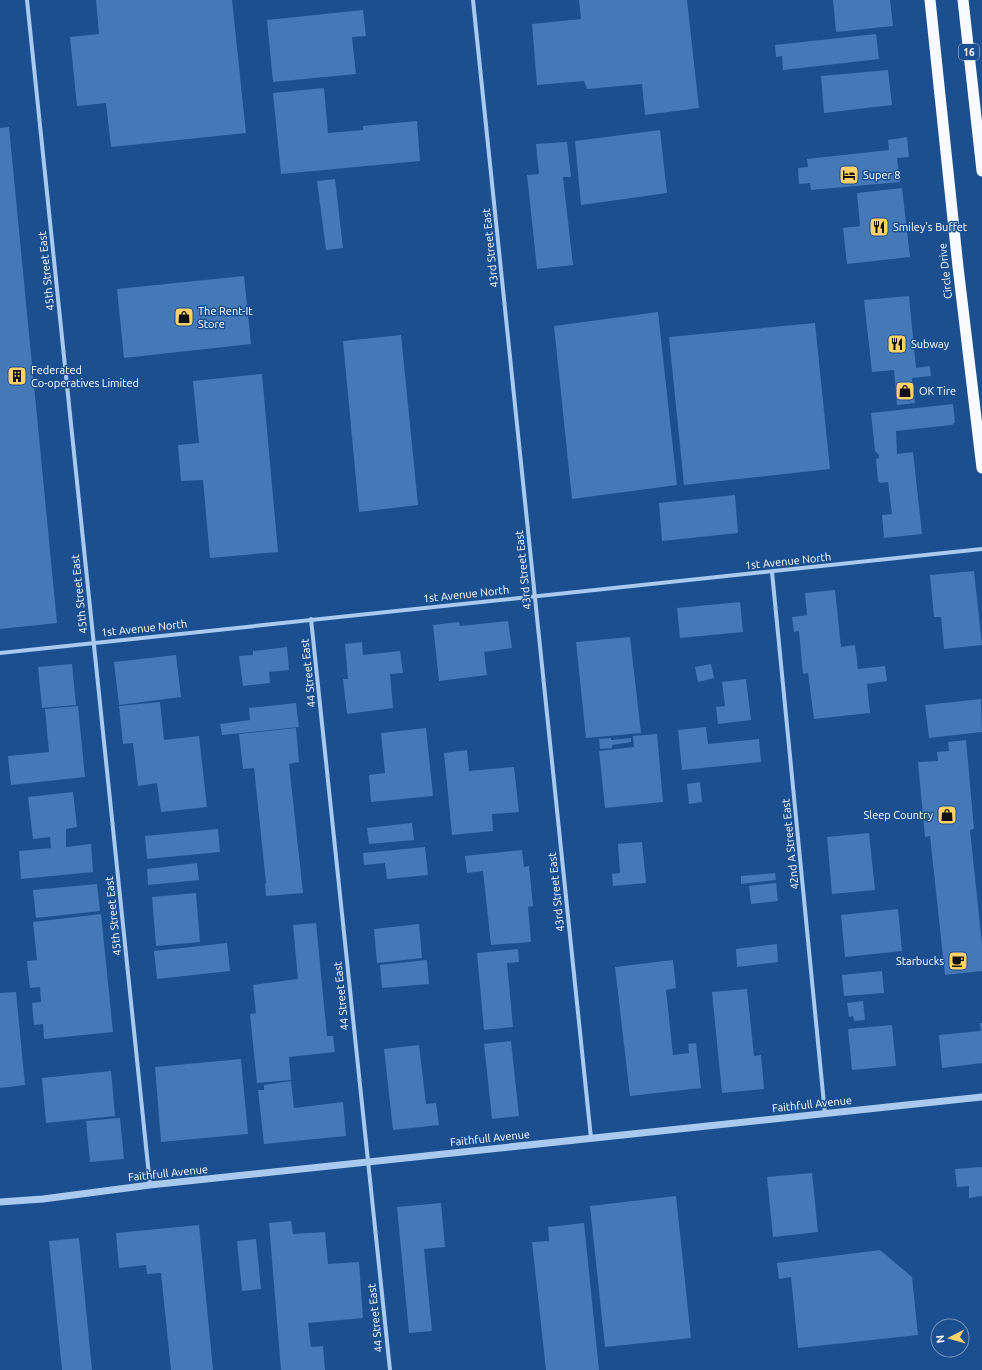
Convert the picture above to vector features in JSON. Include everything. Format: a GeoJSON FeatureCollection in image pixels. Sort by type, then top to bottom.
{"type":"FeatureCollection","features":[{"type":"Feature","properties":{"kind":"highway","name":"Circle Drive"},"geometry":{"type":"LineString","coordinates":[[930,0],[958,268],[982,468]]}},
{"type":"Feature","properties":{"kind":"highway","name":"16"},"geometry":{"type":"LineString","coordinates":[[963,0],[982,171]]}},
{"type":"Feature","properties":{"kind":"street","name":"45th Street East"},"geometry":{"type":"LineString","coordinates":[[27,0],[150,1185]]}},
{"type":"Feature","properties":{"kind":"street","name":"43rd Street East"},"geometry":{"type":"LineString","coordinates":[[473,0],[591,1138]]}},
{"type":"Feature","properties":{"kind":"street","name":"1st Avenue North"},"geometry":{"type":"LineString","coordinates":[[0,653],[982,549]]}},
{"type":"Feature","properties":{"kind":"street","name":"42nd A Street East"},"geometry":{"type":"LineString","coordinates":[[772,572],[825,1114]]}},
{"type":"Feature","properties":{"kind":"street","name":"44 Street East"},"geometry":{"type":"LineString","coordinates":[[311,619],[390,1370]]}},
{"type":"Feature","properties":{"kind":"street","name":"Faithfull Avenue"},"geometry":{"type":"LineString","coordinates":[[0,1202],[43,1199],[150,1185],[982,1097]]}},
{"type":"Feature","properties":{"kind":"building"},"geometry":{"type":"Polygon","coordinates":[[[96,0],[232,0],[246,133],[111,147],[106,103],[77,106],[70,37],[99,34],[96,0]]]}},
{"type":"Feature","properties":{"kind":"building"},"geometry":{"type":"Polygon","coordinates":[[[579,0],[687,0],[699,108],[645,115],[642,84],[587,89],[584,81],[537,85],[532,24],[581,19],[579,0]]]}},
{"type":"Feature","properties":{"kind":"building"},"geometry":{"type":"Polygon","coordinates":[[[833,0],[890,0],[893,26],[836,32],[833,0]]]}},
{"type":"Feature","properties":{"kind":"building"},"geometry":{"type":"Polygon","coordinates":[[[363,10],[366,36],[352,37],[356,74],[273,82],[267,20],[363,10]]]}},
{"type":"Feature","properties":{"kind":"building"},"geometry":{"type":"Polygon","coordinates":[[[876,34],[879,59],[783,70],[782,56],[776,57],[775,45],[876,34]]]}},
{"type":"Feature","properties":{"kind":"building"},"geometry":{"type":"Polygon","coordinates":[[[888,70],[892,105],[824,113],[821,76],[888,70]]]}},
{"type":"Feature","properties":{"kind":"building"},"geometry":{"type":"Polygon","coordinates":[[[324,88],[328,133],[363,130],[363,126],[417,121],[420,161],[281,174],[273,93],[324,88]]]}},
{"type":"Feature","properties":{"kind":"building","name":"Federated Co-operatives Limited"},"geometry":{"type":"Polygon","coordinates":[[[9,127],[57,623],[0,629],[0,128],[9,127]]]}},
{"type":"Feature","properties":{"kind":"building"},"geometry":{"type":"Polygon","coordinates":[[[660,130],[667,193],[581,205],[575,141],[660,130]]]}},
{"type":"Feature","properties":{"kind":"building","name":"Super 8"},"geometry":{"type":"Polygon","coordinates":[[[907,137],[909,157],[897,158],[900,182],[811,190],[810,183],[799,184],[798,168],[808,167],[807,159],[889,150],[888,140],[907,137]]]}},
{"type":"Feature","properties":{"kind":"building"},"geometry":{"type":"Polygon","coordinates":[[[567,142],[571,177],[563,177],[573,265],[537,269],[527,175],[539,174],[536,144],[567,142]]]}},
{"type":"Feature","properties":{"kind":"building"},"geometry":{"type":"Polygon","coordinates":[[[335,179],[343,248],[326,250],[317,181],[335,179]]]}},
{"type":"Feature","properties":{"kind":"building","name":"Smiley's Buffet"},"geometry":{"type":"Polygon","coordinates":[[[902,188],[910,257],[847,264],[843,228],[860,226],[857,193],[902,188]]]}},
{"type":"Feature","properties":{"kind":"building","name":"The Rent-It Store"},"geometry":{"type":"Polygon","coordinates":[[[244,276],[251,344],[124,358],[117,289],[244,276]]]}},
{"type":"Feature","properties":{"kind":"building"},"geometry":{"type":"Polygon","coordinates":[[[909,296],[916,368],[930,366],[931,376],[912,378],[915,403],[897,405],[894,370],[872,372],[864,300],[909,296]]]}},
{"type":"Feature","properties":{"kind":"building"},"geometry":{"type":"Polygon","coordinates":[[[658,312],[677,485],[572,499],[554,326],[658,312]]]}},
{"type":"Feature","properties":{"kind":"building"},"geometry":{"type":"Polygon","coordinates":[[[815,323],[830,469],[684,485],[669,337],[815,323]]]}},
{"type":"Feature","properties":{"kind":"building"},"geometry":{"type":"Polygon","coordinates":[[[401,335],[418,505],[359,512],[343,341],[401,335]]]}},
{"type":"Feature","properties":{"kind":"building"},"geometry":{"type":"Polygon","coordinates":[[[262,374],[278,552],[210,558],[203,480],[181,481],[178,445],[199,443],[193,381],[262,374]]]}},
{"type":"Feature","properties":{"kind":"building"},"geometry":{"type":"Polygon","coordinates":[[[953,404],[955,422],[952,425],[896,431],[897,454],[913,452],[922,534],[884,538],[882,515],[892,514],[888,482],[880,483],[878,481],[876,459],[879,458],[879,455],[875,451],[871,413],[953,404]]]}},
{"type":"Feature","properties":{"kind":"building"},"geometry":{"type":"Polygon","coordinates":[[[735,495],[738,533],[662,541],[659,503],[735,495]]]}},
{"type":"Feature","properties":{"kind":"building"},"geometry":{"type":"Polygon","coordinates":[[[974,571],[982,645],[944,649],[941,617],[934,617],[930,575],[974,571]]]}},
{"type":"Feature","properties":{"kind":"building"},"geometry":{"type":"Polygon","coordinates":[[[835,590],[841,647],[855,645],[858,669],[885,666],[887,681],[867,684],[870,713],[814,719],[808,673],[803,674],[799,631],[794,632],[792,617],[807,615],[805,593],[835,590]]]}},
{"type":"Feature","properties":{"kind":"building"},"geometry":{"type":"Polygon","coordinates":[[[740,602],[743,632],[680,638],[677,608],[740,602]]]}},
{"type":"Feature","properties":{"kind":"building"},"geometry":{"type":"Polygon","coordinates":[[[508,621],[512,648],[484,652],[487,675],[439,681],[433,625],[459,622],[460,626],[508,621]]]}},
{"type":"Feature","properties":{"kind":"building"},"geometry":{"type":"Polygon","coordinates":[[[630,637],[641,733],[586,738],[576,642],[630,637]]]}},
{"type":"Feature","properties":{"kind":"building"},"geometry":{"type":"Polygon","coordinates":[[[362,642],[363,655],[400,651],[403,673],[390,674],[393,708],[347,714],[343,679],[348,679],[345,644],[362,642]]]}},
{"type":"Feature","properties":{"kind":"building"},"geometry":{"type":"Polygon","coordinates":[[[287,647],[289,670],[269,672],[270,683],[243,686],[239,656],[253,655],[253,651],[287,647]]]}},
{"type":"Feature","properties":{"kind":"building"},"geometry":{"type":"Polygon","coordinates":[[[176,655],[181,697],[119,705],[114,662],[176,655]]]}},
{"type":"Feature","properties":{"kind":"building"},"geometry":{"type":"Polygon","coordinates":[[[72,664],[76,705],[42,708],[38,667],[72,664]]]}},
{"type":"Feature","properties":{"kind":"building"},"geometry":{"type":"Polygon","coordinates":[[[711,664],[714,678],[698,682],[695,667],[711,664]]]}},
{"type":"Feature","properties":{"kind":"building"},"geometry":{"type":"Polygon","coordinates":[[[746,679],[751,720],[718,724],[716,707],[725,706],[722,682],[746,679]]]}},
{"type":"Feature","properties":{"kind":"building"},"geometry":{"type":"Polygon","coordinates":[[[981,699],[982,732],[929,738],[925,705],[981,699]]]}},
{"type":"Feature","properties":{"kind":"building"},"geometry":{"type":"Polygon","coordinates":[[[160,702],[164,740],[199,736],[207,807],[161,812],[157,783],[138,786],[133,743],[123,744],[119,706],[160,702]]]}},
{"type":"Feature","properties":{"kind":"building"},"geometry":{"type":"Polygon","coordinates":[[[296,703],[299,727],[222,735],[220,724],[250,720],[249,708],[296,703]]]}},
{"type":"Feature","properties":{"kind":"building"},"geometry":{"type":"Polygon","coordinates":[[[78,706],[85,777],[11,785],[8,756],[49,752],[45,709],[78,706]]]}},
{"type":"Feature","properties":{"kind":"building"},"geometry":{"type":"Polygon","coordinates":[[[706,727],[708,744],[759,739],[761,762],[682,770],[678,730],[706,727]]]}},
{"type":"Feature","properties":{"kind":"building"},"geometry":{"type":"Polygon","coordinates":[[[296,728],[299,762],[289,764],[303,893],[266,896],[266,883],[254,768],[243,769],[239,734],[296,728]]]}},
{"type":"Feature","properties":{"kind":"building"},"geometry":{"type":"Polygon","coordinates":[[[426,728],[433,796],[371,802],[369,775],[385,773],[381,733],[426,728]]]}},
{"type":"Feature","properties":{"kind":"building"},"geometry":{"type":"Polygon","coordinates":[[[657,734],[663,802],[605,808],[599,751],[634,747],[633,736],[657,734]]]}},
{"type":"Feature","properties":{"kind":"building"},"geometry":{"type":"Polygon","coordinates":[[[611,738],[611,740],[631,738],[631,742],[612,745],[612,748],[600,749],[599,739],[611,738]]]}},
{"type":"Feature","properties":{"kind":"building"},"geometry":{"type":"Polygon","coordinates":[[[966,740],[974,829],[970,830],[982,944],[982,971],[945,975],[930,836],[925,837],[918,762],[938,761],[937,752],[949,751],[948,742],[966,740]]]}},
{"type":"Feature","properties":{"kind":"building"},"geometry":{"type":"Polygon","coordinates":[[[467,750],[469,771],[514,767],[519,812],[492,814],[493,831],[452,835],[444,753],[467,750]]]}},
{"type":"Feature","properties":{"kind":"building"},"geometry":{"type":"Polygon","coordinates":[[[700,782],[702,802],[689,804],[687,784],[700,782]]]}},
{"type":"Feature","properties":{"kind":"building"},"geometry":{"type":"Polygon","coordinates":[[[73,792],[77,827],[66,829],[66,847],[91,844],[93,872],[21,879],[19,851],[51,848],[50,837],[33,839],[28,797],[73,792]]]}},
{"type":"Feature","properties":{"kind":"building"},"geometry":{"type":"Polygon","coordinates":[[[412,823],[414,840],[369,844],[367,828],[412,823]]]}},
{"type":"Feature","properties":{"kind":"building"},"geometry":{"type":"Polygon","coordinates":[[[218,829],[220,852],[147,859],[145,836],[218,829]]]}},
{"type":"Feature","properties":{"kind":"building"},"geometry":{"type":"Polygon","coordinates":[[[869,833],[875,890],[832,894],[827,837],[869,833]]]}},
{"type":"Feature","properties":{"kind":"building"},"geometry":{"type":"Polygon","coordinates":[[[642,842],[646,883],[613,886],[612,874],[620,873],[618,844],[642,842]]]}},
{"type":"Feature","properties":{"kind":"building"},"geometry":{"type":"Polygon","coordinates":[[[425,847],[428,875],[387,879],[385,863],[364,865],[363,853],[425,847]]]}},
{"type":"Feature","properties":{"kind":"building"},"geometry":{"type":"Polygon","coordinates":[[[522,850],[524,867],[529,866],[533,906],[528,907],[531,942],[491,945],[483,871],[467,873],[465,856],[522,850]]]}},
{"type":"Feature","properties":{"kind":"building"},"geometry":{"type":"Polygon","coordinates":[[[197,863],[199,880],[148,885],[147,869],[197,863]]]}},
{"type":"Feature","properties":{"kind":"building"},"geometry":{"type":"Polygon","coordinates":[[[775,873],[776,880],[741,884],[741,876],[775,873]]]}},
{"type":"Feature","properties":{"kind":"building"},"geometry":{"type":"Polygon","coordinates":[[[776,883],[778,901],[751,904],[749,886],[776,883]]]}},
{"type":"Feature","properties":{"kind":"building"},"geometry":{"type":"Polygon","coordinates":[[[97,884],[100,911],[36,918],[33,890],[97,884]]]}},
{"type":"Feature","properties":{"kind":"building"},"geometry":{"type":"Polygon","coordinates":[[[196,893],[200,942],[156,946],[152,897],[196,893]]]}},
{"type":"Feature","properties":{"kind":"building"},"geometry":{"type":"Polygon","coordinates":[[[898,909],[902,951],[845,957],[841,915],[898,909]]]}},
{"type":"Feature","properties":{"kind":"building"},"geometry":{"type":"Polygon","coordinates":[[[101,914],[113,1032],[44,1039],[43,1024],[34,1025],[32,1003],[41,1002],[40,987],[30,988],[27,961],[37,960],[33,922],[101,914]]]}},
{"type":"Feature","properties":{"kind":"building"},"geometry":{"type":"Polygon","coordinates":[[[316,923],[327,1036],[333,1036],[335,1052],[289,1057],[291,1080],[257,1083],[250,1014],[256,1013],[253,985],[298,979],[293,925],[316,923]]]}},
{"type":"Feature","properties":{"kind":"building"},"geometry":{"type":"Polygon","coordinates":[[[419,924],[422,958],[377,963],[374,929],[419,924]]]}},
{"type":"Feature","properties":{"kind":"building"},"geometry":{"type":"Polygon","coordinates":[[[227,943],[230,971],[157,979],[154,951],[227,943]]]}},
{"type":"Feature","properties":{"kind":"building"},"geometry":{"type":"Polygon","coordinates":[[[777,944],[778,962],[737,967],[736,949],[777,944]]]}},
{"type":"Feature","properties":{"kind":"building"},"geometry":{"type":"Polygon","coordinates":[[[518,949],[519,962],[507,963],[513,1027],[484,1030],[477,953],[518,949]]]}},
{"type":"Feature","properties":{"kind":"building"},"geometry":{"type":"Polygon","coordinates":[[[427,960],[429,984],[382,988],[380,965],[427,960]]]}},
{"type":"Feature","properties":{"kind":"building"},"geometry":{"type":"Polygon","coordinates":[[[673,960],[676,988],[666,990],[673,1055],[689,1053],[688,1044],[696,1043],[701,1088],[630,1096],[615,967],[673,960]]]}},
{"type":"Feature","properties":{"kind":"building"},"geometry":{"type":"Polygon","coordinates":[[[882,971],[884,993],[844,996],[842,975],[882,971]]]}},
{"type":"Feature","properties":{"kind":"building"},"geometry":{"type":"Polygon","coordinates":[[[747,989],[754,1056],[761,1055],[764,1089],[722,1093],[712,992],[747,989]]]}},
{"type":"Feature","properties":{"kind":"building"},"geometry":{"type":"Polygon","coordinates":[[[16,992],[25,1085],[0,1088],[0,993],[16,992]]]}},
{"type":"Feature","properties":{"kind":"building"},"geometry":{"type":"Polygon","coordinates":[[[863,1001],[865,1020],[854,1021],[853,1016],[849,1017],[847,1003],[863,1001]]]}},
{"type":"Feature","properties":{"kind":"building"},"geometry":{"type":"Polygon","coordinates":[[[980,1023],[982,1023],[982,1063],[942,1068],[939,1035],[981,1031],[980,1023]]]}},
{"type":"Feature","properties":{"kind":"building"},"geometry":{"type":"Polygon","coordinates":[[[892,1025],[896,1066],[852,1070],[848,1029],[892,1025]]]}},
{"type":"Feature","properties":{"kind":"building"},"geometry":{"type":"Polygon","coordinates":[[[511,1041],[519,1116],[492,1119],[484,1044],[511,1041]]]}},
{"type":"Feature","properties":{"kind":"building"},"geometry":{"type":"Polygon","coordinates":[[[419,1045],[426,1104],[436,1103],[439,1125],[393,1130],[384,1049],[419,1045]]]}},
{"type":"Feature","properties":{"kind":"building"},"geometry":{"type":"Polygon","coordinates":[[[241,1059],[248,1134],[161,1142],[155,1067],[241,1059]]]}},
{"type":"Feature","properties":{"kind":"building"},"geometry":{"type":"Polygon","coordinates":[[[111,1071],[115,1116],[46,1123],[42,1078],[111,1071]]]}},
{"type":"Feature","properties":{"kind":"building"},"geometry":{"type":"Polygon","coordinates":[[[291,1081],[294,1108],[343,1102],[346,1136],[264,1144],[258,1090],[264,1090],[264,1085],[291,1081]]]}},
{"type":"Feature","properties":{"kind":"building"},"geometry":{"type":"Polygon","coordinates":[[[120,1118],[124,1159],[90,1162],[86,1121],[120,1118]]]}},
{"type":"Feature","properties":{"kind":"building"},"geometry":{"type":"Polygon","coordinates":[[[982,1167],[982,1196],[969,1198],[969,1186],[957,1187],[955,1169],[982,1167]]]}},
{"type":"Feature","properties":{"kind":"building"},"geometry":{"type":"Polygon","coordinates":[[[812,1173],[818,1232],[773,1237],[767,1177],[812,1173]]]}},
{"type":"Feature","properties":{"kind":"building"},"geometry":{"type":"Polygon","coordinates":[[[676,1196],[691,1338],[605,1347],[590,1206],[676,1196]]]}},
{"type":"Feature","properties":{"kind":"building"},"geometry":{"type":"Polygon","coordinates":[[[441,1203],[445,1247],[424,1249],[432,1331],[409,1333],[397,1207],[441,1203]]]}},
{"type":"Feature","properties":{"kind":"building"},"geometry":{"type":"Polygon","coordinates":[[[291,1221],[293,1234],[325,1232],[328,1264],[359,1262],[363,1318],[308,1323],[311,1347],[323,1346],[325,1370],[281,1370],[269,1223],[291,1221]]]}},
{"type":"Feature","properties":{"kind":"building"},"geometry":{"type":"Polygon","coordinates":[[[584,1223],[599,1370],[546,1370],[532,1242],[549,1241],[548,1227],[584,1223]]]}},
{"type":"Feature","properties":{"kind":"building"},"geometry":{"type":"Polygon","coordinates":[[[199,1225],[213,1370],[171,1370],[161,1273],[147,1274],[146,1265],[119,1268],[116,1233],[199,1225]]]}},
{"type":"Feature","properties":{"kind":"building"},"geometry":{"type":"Polygon","coordinates":[[[79,1238],[92,1370],[62,1370],[49,1241],[79,1238]]]}},
{"type":"Feature","properties":{"kind":"building"},"geometry":{"type":"Polygon","coordinates":[[[256,1239],[261,1289],[242,1291],[237,1241],[256,1239]]]}},
{"type":"Feature","properties":{"kind":"building"},"geometry":{"type":"Polygon","coordinates":[[[880,1250],[912,1277],[918,1335],[798,1348],[791,1277],[779,1279],[777,1263],[880,1250]]]}},
{"type":"Feature","properties":{"kind":"place","name":"Super 8"},"geometry":{"type":"Point","coordinates":[849,175]}},
{"type":"Feature","properties":{"kind":"place","name":"Smiley's Buffet"},"geometry":{"type":"Point","coordinates":[879,227]}},
{"type":"Feature","properties":{"kind":"place","name":"The Rent-It Store"},"geometry":{"type":"Point","coordinates":[184,317]}},
{"type":"Feature","properties":{"kind":"place","name":"Subway"},"geometry":{"type":"Point","coordinates":[897,344]}},
{"type":"Feature","properties":{"kind":"place","name":"Federated Co-operatives Limited"},"geometry":{"type":"Point","coordinates":[17,376]}},
{"type":"Feature","properties":{"kind":"place","name":"OK Tire"},"geometry":{"type":"Point","coordinates":[905,391]}},
{"type":"Feature","properties":{"kind":"place","name":"Sleep Country"},"geometry":{"type":"Point","coordinates":[947,815]}},
{"type":"Feature","properties":{"kind":"place","name":"Starbucks"},"geometry":{"type":"Point","coordinates":[958,961]}}]}
